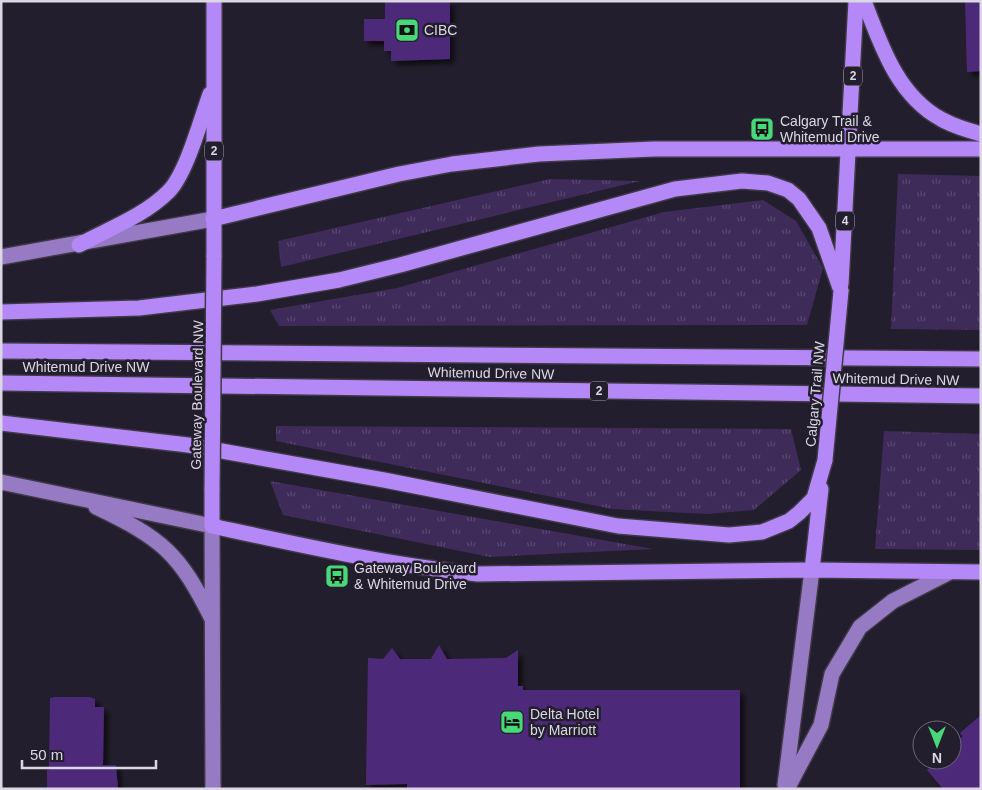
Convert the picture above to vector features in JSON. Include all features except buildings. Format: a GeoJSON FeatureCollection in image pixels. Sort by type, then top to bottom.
{"type":"FeatureCollection","features":[{"type":"Feature","properties":{"kind":"highway","name":"Gateway Boulevard NW"},"geometry":{"type":"LineString","coordinates":[[212,526],[214,1]]}},
{"type":"Feature","properties":{"kind":"highway","name":"Calgary Trail NW"},"geometry":{"type":"LineString","coordinates":[[812,570],[841,291],[850,150],[856,1]]}},
{"type":"Feature","properties":{"kind":"highway"},"geometry":{"type":"LineString","coordinates":[[864,1],[881,47],[901,82],[926,109],[940,119],[981,134]]}},
{"type":"Feature","properties":{"kind":"highway"},"geometry":{"type":"LineString","coordinates":[[79,245],[141,212],[169,191],[185,161],[214,83]]}},
{"type":"Feature","properties":{"kind":"highway"},"geometry":{"type":"LineString","coordinates":[[214,219],[399,174],[493,158],[580,151],[654,149],[981,149]]}},
{"type":"Feature","properties":{"kind":"highway"},"geometry":{"type":"LineString","coordinates":[[1,312],[139,308],[257,294],[338,280],[400,266],[675,189],[742,181],[768,183],[788,190],[798,199],[819,228],[841,291]]}},
{"type":"Feature","properties":{"kind":"highway","name":"Whitemud Drive NW"},"geometry":{"type":"LineString","coordinates":[[1,352],[981,359]]}},
{"type":"Feature","properties":{"kind":"highway","name":"Whitemud Drive NW"},"geometry":{"type":"LineString","coordinates":[[1,383],[217,384],[981,396]]}},
{"type":"Feature","properties":{"kind":"highway"},"geometry":{"type":"LineString","coordinates":[[1,424],[188,445],[384,480],[594,522],[685,533],[729,536],[762,532],[789,521],[814,498],[824,460]]}},
{"type":"Feature","properties":{"kind":"highway"},"geometry":{"type":"LineString","coordinates":[[212,526],[389,563],[478,574],[812,570],[981,572]]}},
{"type":"Feature","properties":{"kind":"main road"},"geometry":{"type":"LineString","coordinates":[[1,257],[79,245],[214,219]]}},
{"type":"Feature","properties":{"kind":"main road"},"geometry":{"type":"LineString","coordinates":[[6,483],[212,526]]}},
{"type":"Feature","properties":{"kind":"main road"},"geometry":{"type":"LineString","coordinates":[[6,483],[81,500],[126,522],[159,542],[171,552],[186,570],[214,622]]}},
{"type":"Feature","properties":{"kind":"main road","name":"Gateway Boulevard NW"},"geometry":{"type":"LineString","coordinates":[[212,526],[214,622],[213,789]]}},
{"type":"Feature","properties":{"kind":"main road","name":"Calgary Trail NW"},"geometry":{"type":"LineString","coordinates":[[786,789],[812,570]]}},
{"type":"Feature","properties":{"kind":"main road"},"geometry":{"type":"LineString","coordinates":[[786,789],[821,725],[832,674],[860,627],[893,602],[948,573]]}},
{"type":"Feature","properties":{"kind":"green space"},"geometry":{"type":"Polygon","coordinates":[[[898,174],[981,176],[981,330],[891,329],[898,174]]]}},
{"type":"Feature","properties":{"kind":"green space"},"geometry":{"type":"Polygon","coordinates":[[[550,179],[640,181],[281,267],[278,241],[550,179]]]}},
{"type":"Feature","properties":{"kind":"green space"},"geometry":{"type":"Polygon","coordinates":[[[763,200],[796,221],[823,268],[807,325],[279,326],[270,310],[397,288],[664,212],[763,200]]]}},
{"type":"Feature","properties":{"kind":"green space"},"geometry":{"type":"Polygon","coordinates":[[[276,426],[791,429],[801,470],[754,510],[707,514],[612,509],[276,441],[276,426]]]}},
{"type":"Feature","properties":{"kind":"green space"},"geometry":{"type":"Polygon","coordinates":[[[884,431],[981,434],[981,550],[875,549],[884,431]]]}},
{"type":"Feature","properties":{"kind":"green space"},"geometry":{"type":"Polygon","coordinates":[[[270,481],[653,549],[490,557],[283,515],[270,481]]]}},
{"type":"Feature","properties":{"kind":"place","name":"CIBC"},"geometry":{"type":"Point","coordinates":[407,30]}},
{"type":"Feature","properties":{"kind":"place","name":"Calgary Trail & Whitemud Drive"},"geometry":{"type":"Point","coordinates":[762,129]}},
{"type":"Feature","properties":{"kind":"place","name":"Gateway Boulevard & Whitemud Drive"},"geometry":{"type":"Point","coordinates":[337,576]}},
{"type":"Feature","properties":{"kind":"place","name":"Delta Hotel by Marriott"},"geometry":{"type":"Point","coordinates":[512,722]}}]}
